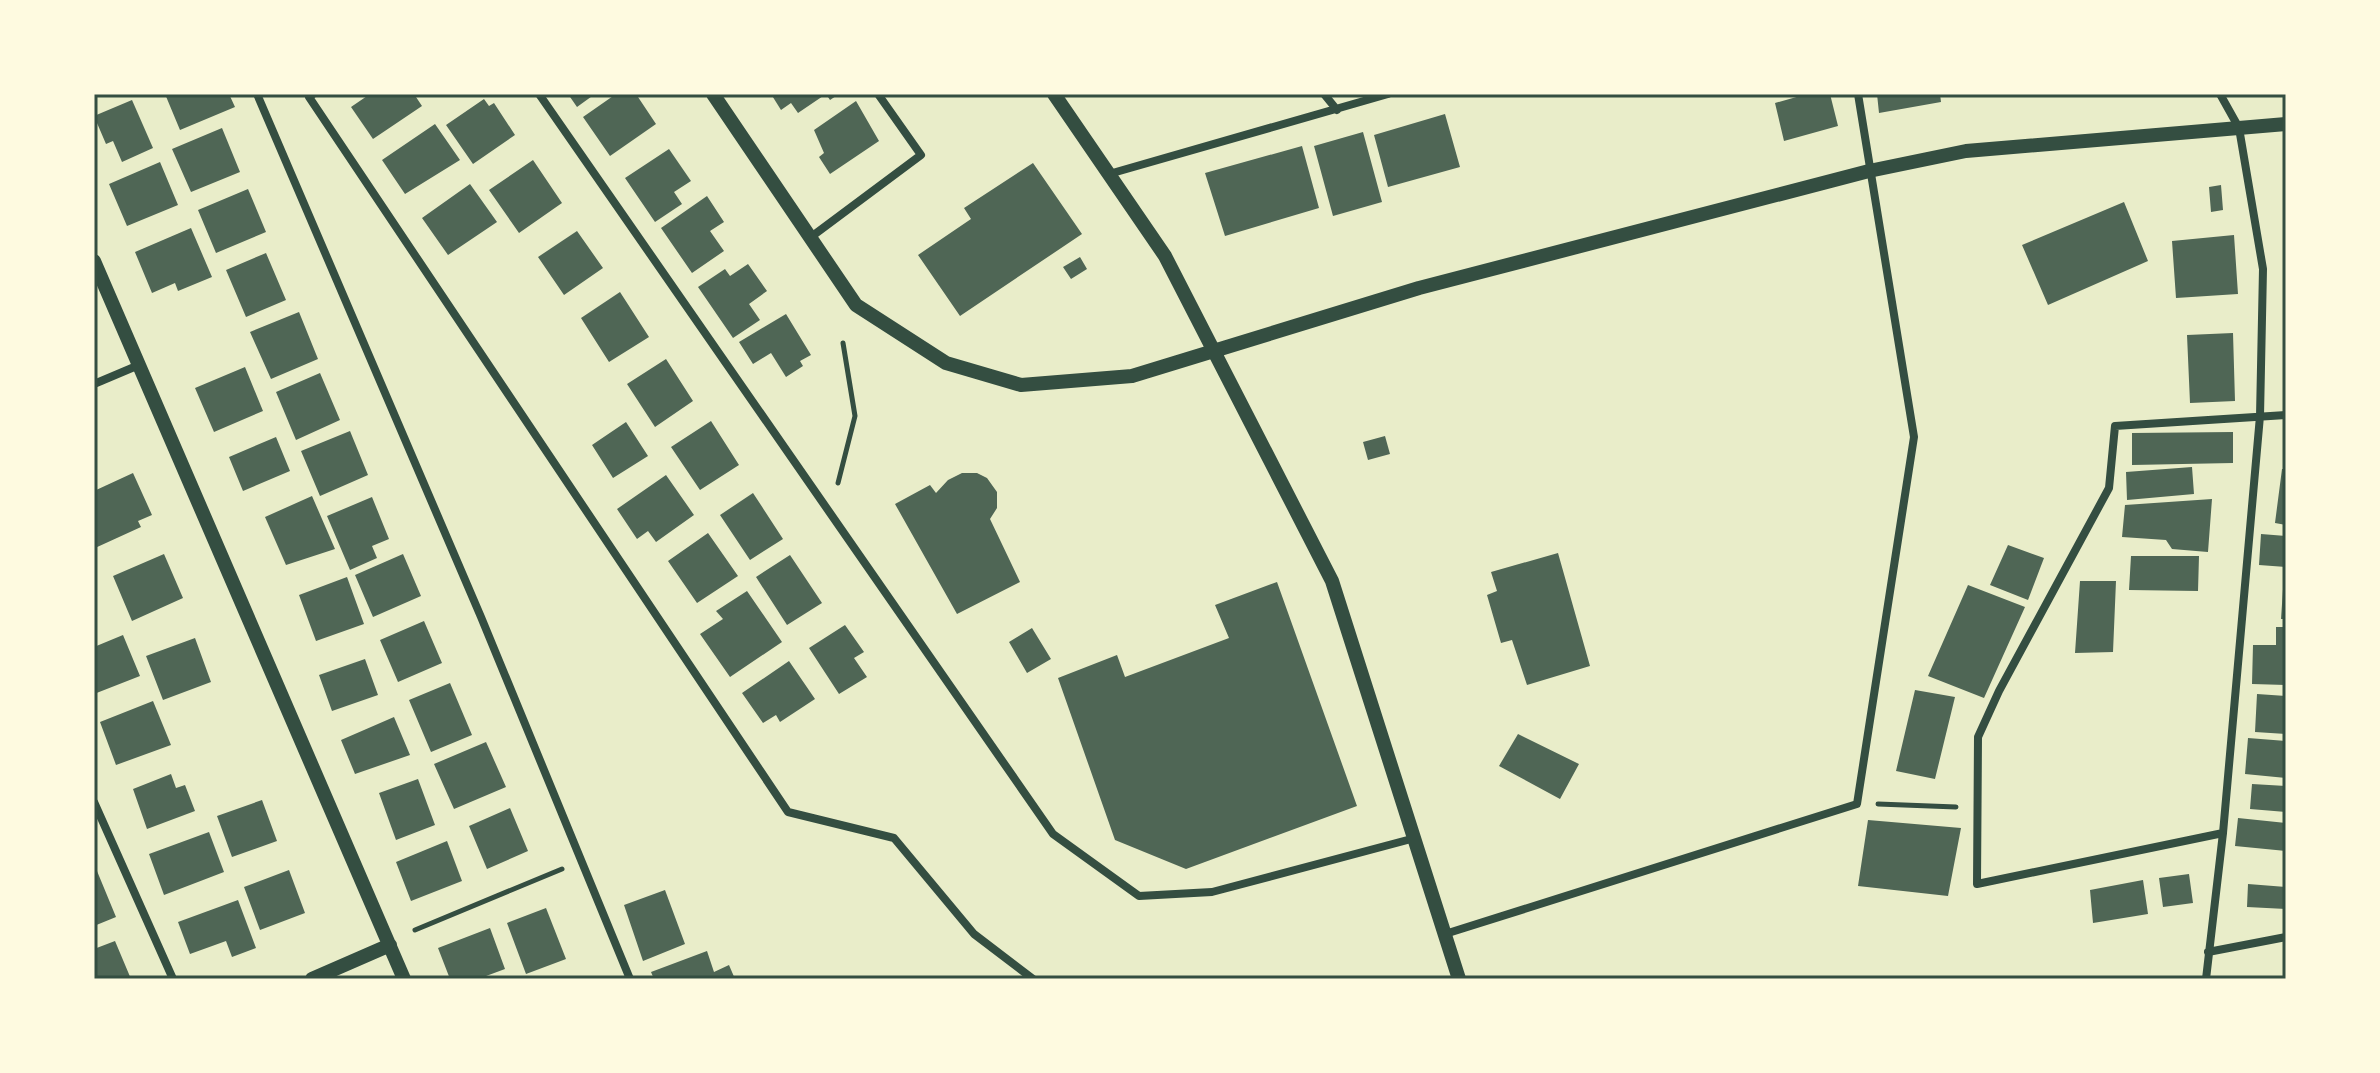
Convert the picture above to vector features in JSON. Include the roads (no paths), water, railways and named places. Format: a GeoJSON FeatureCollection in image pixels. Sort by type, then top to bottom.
{"type":"FeatureCollection","features":[{"type":"Feature","properties":{"kind":"street"},"geometry":{"type":"LineString","coordinates":[[257,94],[630,979]]}},
{"type":"Feature","properties":{"kind":"street"},"geometry":{"type":"LineString","coordinates":[[313,94],[309,97],[788,812],[894,838],[974,934],[1033,979]]}},
{"type":"Feature","properties":{"kind":"street"},"geometry":{"type":"LineString","coordinates":[[539,94],[1053,834],[1139,896],[1212,892],[1415,838]]}},
{"type":"Feature","properties":{"kind":"street"},"geometry":{"type":"LineString","coordinates":[[713,94],[856,305],[946,363],[1021,385],[1132,376],[1419,288],[1869,171],[1966,151],[2286,124]]}},
{"type":"Feature","properties":{"kind":"street"},"geometry":{"type":"LineString","coordinates":[[811,237],[921,155],[878,94]]}},
{"type":"Feature","properties":{"kind":"street"},"geometry":{"type":"LineString","coordinates":[[1054,94],[1165,256],[1332,581],[1459,979]]}},
{"type":"Feature","properties":{"kind":"street"},"geometry":{"type":"LineString","coordinates":[[1324,94],[1337,110]]}},
{"type":"Feature","properties":{"kind":"street"},"geometry":{"type":"LineString","coordinates":[[1109,174],[1388,94]]}},
{"type":"Feature","properties":{"kind":"street"},"geometry":{"type":"LineString","coordinates":[[1445,934],[1857,804],[1914,437],[1858,94]]}},
{"type":"Feature","properties":{"kind":"street"},"geometry":{"type":"LineString","coordinates":[[2206,979],[2223,833],[2260,416],[2263,269],[2239,128],[2220,94]]}},
{"type":"Feature","properties":{"kind":"street"},"geometry":{"type":"LineString","coordinates":[[94,261],[404,979]]}},
{"type":"Feature","properties":{"kind":"street"},"geometry":{"type":"LineString","coordinates":[[94,384],[139,365]]}},
{"type":"Feature","properties":{"kind":"street"},"geometry":{"type":"LineString","coordinates":[[2223,833],[1977,884],[1978,737],[1999,691],[2109,488],[2115,426],[2286,415]]}},
{"type":"Feature","properties":{"kind":"street"},"geometry":{"type":"LineString","coordinates":[[94,802],[99,826],[173,979]]}},
{"type":"Feature","properties":{"kind":"street"},"geometry":{"type":"LineString","coordinates":[[2208,952],[2286,937]]}},
{"type":"Feature","properties":{"kind":"street"},"geometry":{"type":"LineString","coordinates":[[312,979],[390,945]]}}]}
